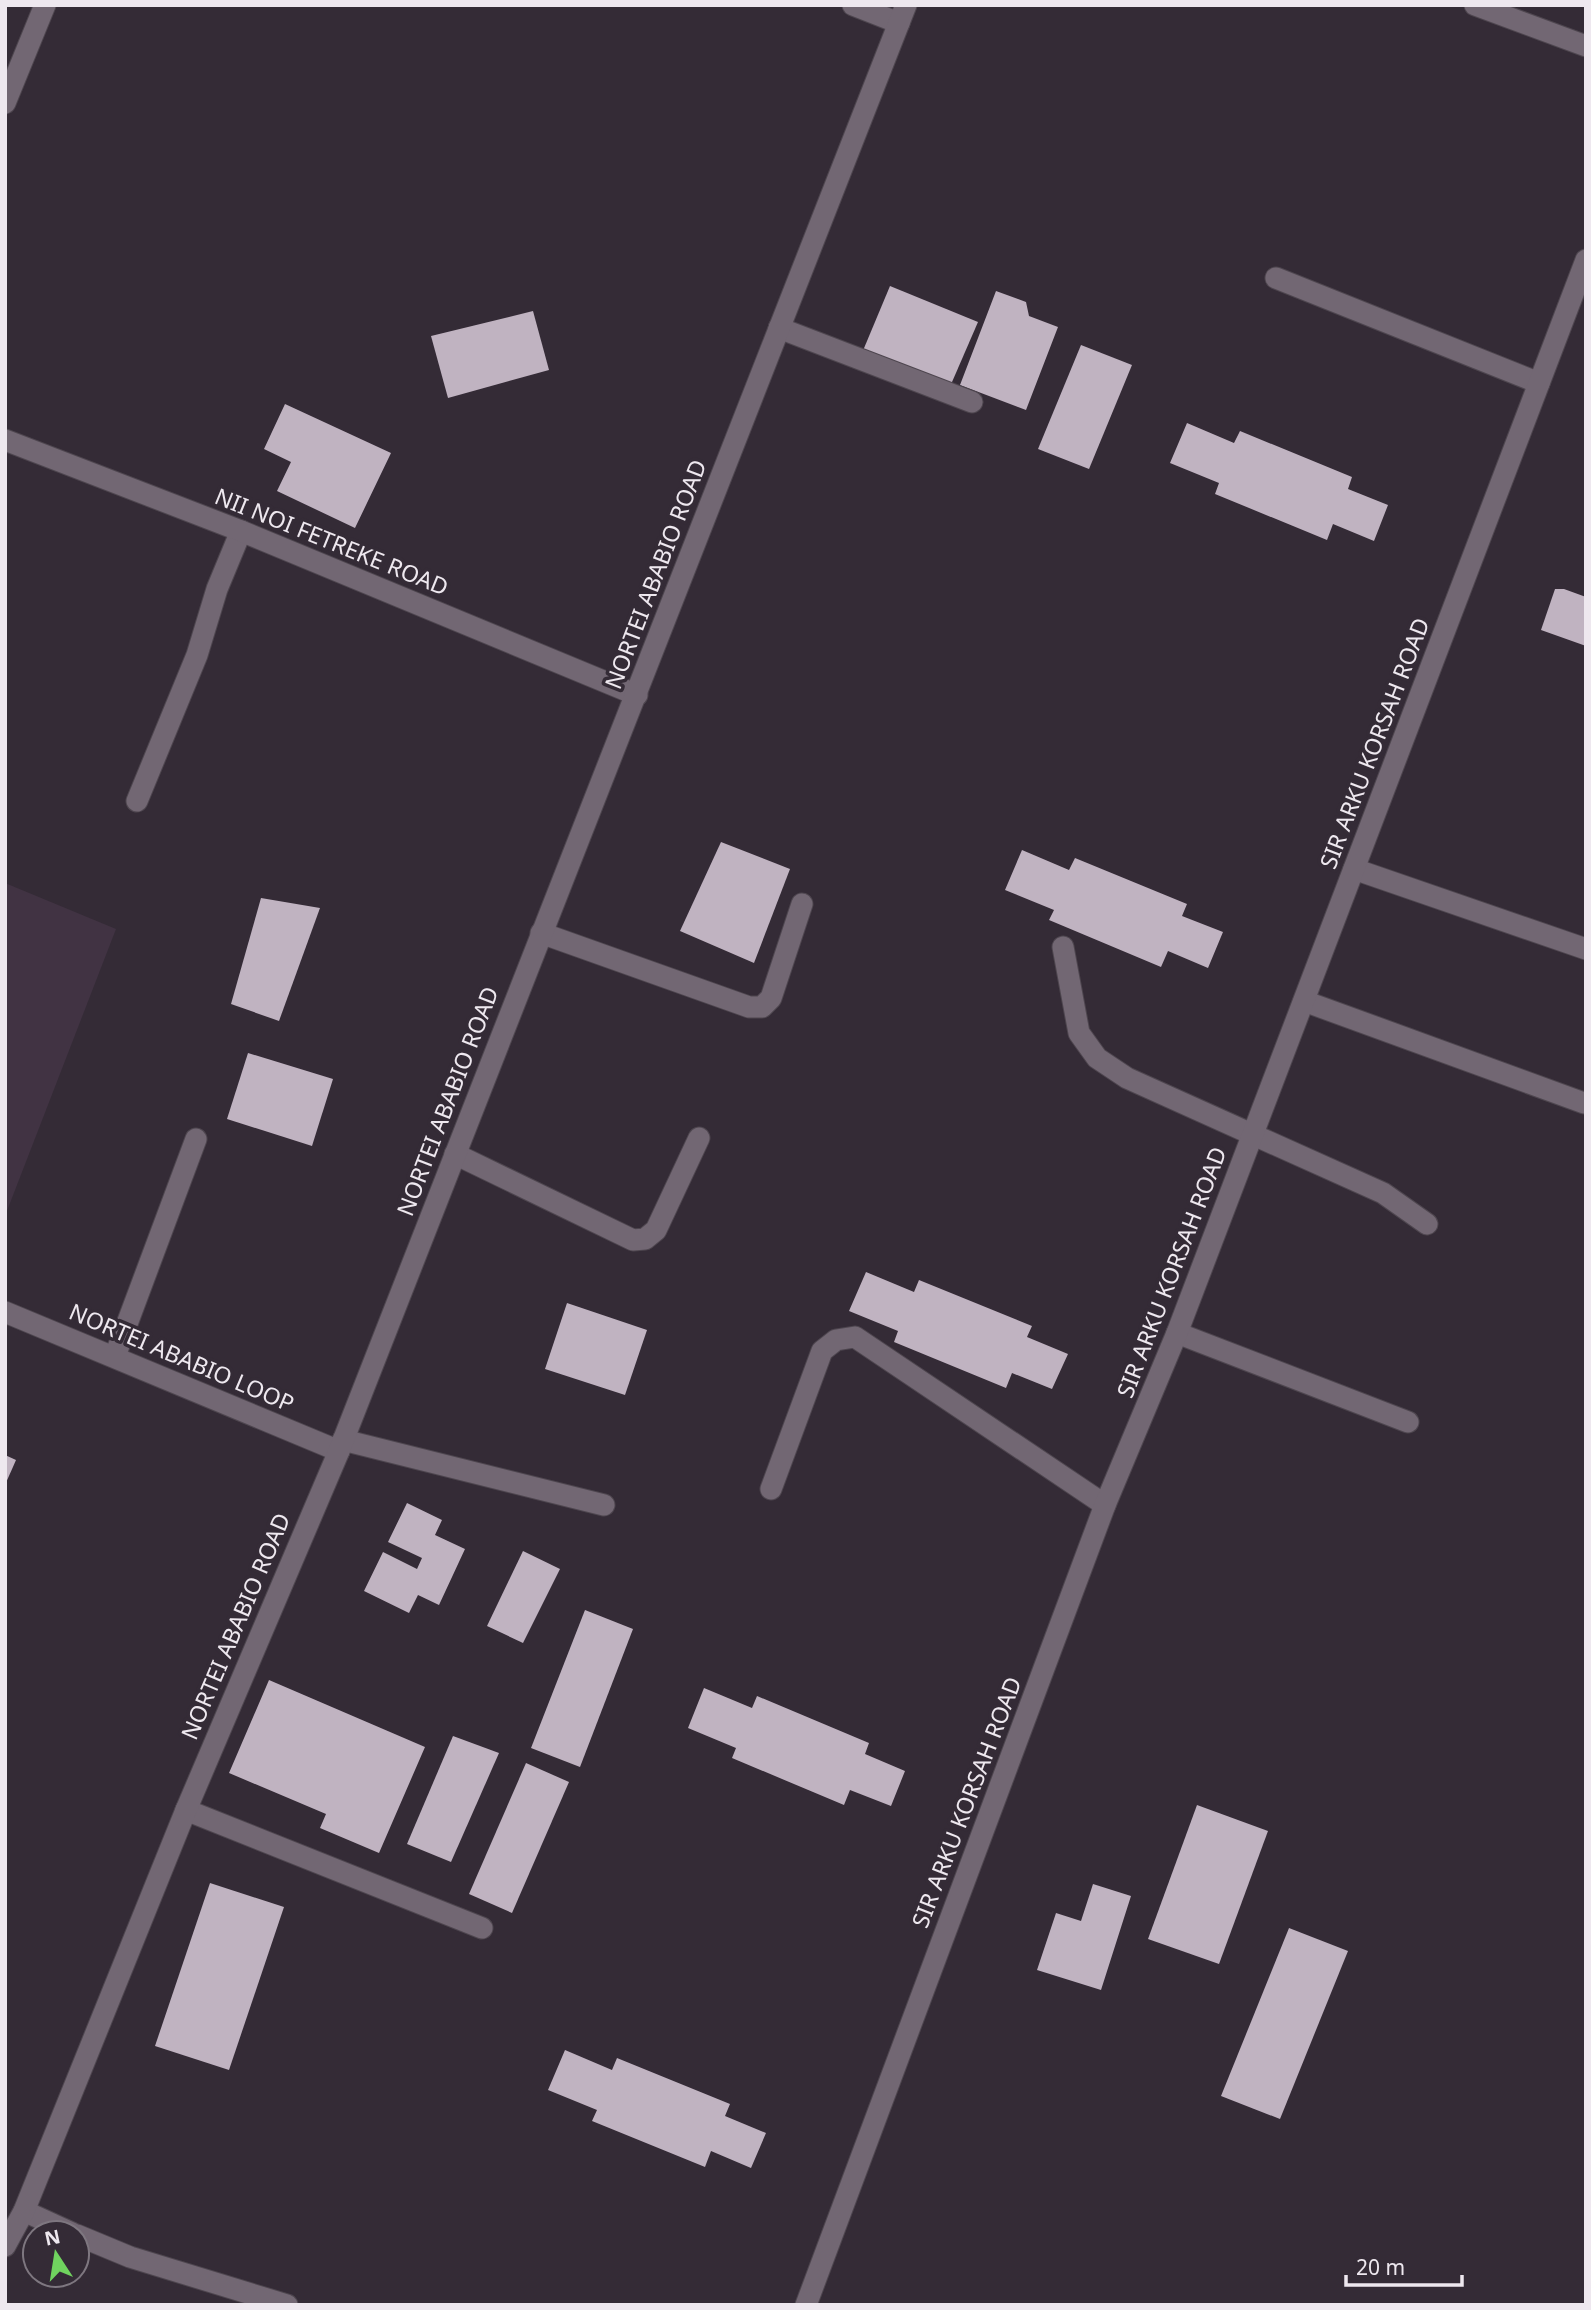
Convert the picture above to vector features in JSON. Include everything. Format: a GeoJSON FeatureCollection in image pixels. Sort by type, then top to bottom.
{"type":"FeatureCollection","features":[{"type":"Feature","properties":{"kind":"street"},"geometry":{"type":"LineString","coordinates":[[5,103],[45,5]]}},
{"type":"Feature","properties":{"kind":"street"},"geometry":{"type":"LineString","coordinates":[[853,5],[902,14]]}},
{"type":"Feature","properties":{"kind":"street"},"geometry":{"type":"LineString","coordinates":[[1475,5],[1586,46]]}},
{"type":"Feature","properties":{"kind":"street","name":"NORTEI ABABIO ROAD"},"geometry":{"type":"LineString","coordinates":[[5,2246],[24,2211],[186,1810],[341,1446],[902,14]]}},
{"type":"Feature","properties":{"kind":"street","name":"SIR ARKU KORSAH ROAD"},"geometry":{"type":"LineString","coordinates":[[806,2305],[1105,1505],[1177,1333],[1586,260]]}},
{"type":"Feature","properties":{"kind":"street"},"geometry":{"type":"LineString","coordinates":[[1276,278],[1539,383]]}},
{"type":"Feature","properties":{"kind":"street"},"geometry":{"type":"LineString","coordinates":[[779,327],[972,402]]}},
{"type":"Feature","properties":{"kind":"street","name":"NII NOI FETREKE ROAD"},"geometry":{"type":"LineString","coordinates":[[5,440],[241,531],[637,695]]}},
{"type":"Feature","properties":{"kind":"street"},"geometry":{"type":"LineString","coordinates":[[137,801],[197,655],[218,589],[241,531]]}},
{"type":"Feature","properties":{"kind":"street"},"geometry":{"type":"LineString","coordinates":[[1354,869],[1586,949]]}},
{"type":"Feature","properties":{"kind":"street"},"geometry":{"type":"LineString","coordinates":[[541,933],[749,1007],[762,1007],[771,998],[802,904]]}},
{"type":"Feature","properties":{"kind":"street"},"geometry":{"type":"LineString","coordinates":[[1063,947],[1079,1033],[1097,1058],[1127,1078],[1383,1193],[1427,1224]]}},
{"type":"Feature","properties":{"kind":"street"},"geometry":{"type":"LineString","coordinates":[[1304,1001],[1584,1102]]}},
{"type":"Feature","properties":{"kind":"street"},"geometry":{"type":"LineString","coordinates":[[454,1154],[633,1240],[645,1239],[656,1230],[699,1138]]}},
{"type":"Feature","properties":{"kind":"street"},"geometry":{"type":"LineString","coordinates":[[116,1356],[196,1139]]}},
{"type":"Feature","properties":{"kind":"street","name":"NORTEI ABABIO LOOP"},"geometry":{"type":"LineString","coordinates":[[5,1312],[341,1446],[604,1505]]}},
{"type":"Feature","properties":{"kind":"street"},"geometry":{"type":"LineString","coordinates":[[1177,1333],[1408,1422]]}},
{"type":"Feature","properties":{"kind":"street"},"geometry":{"type":"LineString","coordinates":[[771,1489],[822,1351],[836,1340],[855,1337],[1105,1505]]}},
{"type":"Feature","properties":{"kind":"street"},"geometry":{"type":"LineString","coordinates":[[186,1810],[482,1928]]}},
{"type":"Feature","properties":{"kind":"street"},"geometry":{"type":"LineString","coordinates":[[24,2211],[42,2219]]}},
{"type":"Feature","properties":{"kind":"street"},"geometry":{"type":"LineString","coordinates":[[91,2241],[130,2257],[287,2305]]}},
{"type":"Feature","properties":{"kind":"shaded area"},"geometry":{"type":"Polygon","coordinates":[[[5,883],[116,929],[5,1216],[5,883]]]}},
{"type":"Feature","properties":{"kind":"building"},"geometry":{"type":"Polygon","coordinates":[[[890,286],[978,322],[949,389],[862,353],[890,286]]]}},
{"type":"Feature","properties":{"kind":"building"},"geometry":{"type":"Polygon","coordinates":[[[996,291],[1026,302],[1029,316],[1058,327],[1026,410],[960,385],[996,291]]]}},
{"type":"Feature","properties":{"kind":"building"},"geometry":{"type":"Polygon","coordinates":[[[533,311],[549,370],[448,398],[431,336],[533,311]]]}},
{"type":"Feature","properties":{"kind":"building"},"geometry":{"type":"Polygon","coordinates":[[[1081,345],[1132,365],[1089,469],[1038,449],[1081,345]]]}},
{"type":"Feature","properties":{"kind":"building"},"geometry":{"type":"Polygon","coordinates":[[[285,404],[391,453],[355,528],[277,491],[291,462],[264,449],[285,404]]]}},
{"type":"Feature","properties":{"kind":"building"},"geometry":{"type":"Polygon","coordinates":[[[1187,423],[1234,443],[1240,431],[1352,477],[1348,489],[1388,505],[1374,541],[1333,524],[1327,540],[1215,494],[1219,483],[1170,463],[1187,423]]]}},
{"type":"Feature","properties":{"kind":"building"},"geometry":{"type":"Polygon","coordinates":[[[1555,589],[1564,589],[1586,597],[1586,646],[1541,630],[1555,589]]]}},
{"type":"Feature","properties":{"kind":"building"},"geometry":{"type":"Polygon","coordinates":[[[721,842],[790,869],[754,963],[680,931],[721,842]]]}},
{"type":"Feature","properties":{"kind":"building"},"geometry":{"type":"Polygon","coordinates":[[[1022,850],[1069,870],[1075,858],[1187,904],[1182,916],[1223,932],[1208,968],[1168,951],[1161,967],[1049,920],[1054,910],[1005,890],[1022,850]]]}},
{"type":"Feature","properties":{"kind":"building"},"geometry":{"type":"Polygon","coordinates":[[[261,898],[320,908],[279,1021],[231,1004],[261,898]]]}},
{"type":"Feature","properties":{"kind":"building"},"geometry":{"type":"Polygon","coordinates":[[[248,1053],[333,1079],[312,1146],[227,1119],[248,1053]]]}},
{"type":"Feature","properties":{"kind":"building"},"geometry":{"type":"Polygon","coordinates":[[[866,1272],[914,1292],[919,1280],[1032,1326],[1027,1337],[1068,1354],[1052,1389],[1012,1373],[1006,1388],[894,1342],[898,1331],[849,1311],[866,1272]]]}},
{"type":"Feature","properties":{"kind":"building"},"geometry":{"type":"Polygon","coordinates":[[[567,1303],[647,1330],[625,1395],[545,1369],[567,1303]]]}},
{"type":"Feature","properties":{"kind":"building"},"geometry":{"type":"Polygon","coordinates":[[[5,1455],[16,1460],[5,1485],[5,1455]]]}},
{"type":"Feature","properties":{"kind":"building"},"geometry":{"type":"Polygon","coordinates":[[[407,1503],[442,1520],[435,1535],[465,1549],[439,1605],[418,1595],[409,1613],[364,1591],[383,1552],[417,1569],[422,1558],[388,1542],[407,1503]]]}},
{"type":"Feature","properties":{"kind":"building"},"geometry":{"type":"Polygon","coordinates":[[[523,1551],[560,1569],[523,1643],[487,1626],[523,1551]]]}},
{"type":"Feature","properties":{"kind":"building"},"geometry":{"type":"Polygon","coordinates":[[[585,1610],[633,1629],[580,1767],[531,1748],[585,1610]]]}},
{"type":"Feature","properties":{"kind":"building"},"geometry":{"type":"Polygon","coordinates":[[[269,1680],[425,1747],[379,1853],[320,1828],[326,1814],[229,1773],[269,1680]]]}},
{"type":"Feature","properties":{"kind":"building"},"geometry":{"type":"Polygon","coordinates":[[[704,1688],[752,1708],[757,1696],[869,1743],[865,1754],[905,1771],[891,1806],[850,1790],[844,1805],[732,1758],[736,1748],[688,1728],[704,1688]]]}},
{"type":"Feature","properties":{"kind":"building"},"geometry":{"type":"Polygon","coordinates":[[[453,1736],[499,1753],[451,1862],[407,1844],[453,1736]]]}},
{"type":"Feature","properties":{"kind":"building"},"geometry":{"type":"Polygon","coordinates":[[[526,1763],[569,1782],[512,1913],[469,1894],[526,1763]]]}},
{"type":"Feature","properties":{"kind":"building"},"geometry":{"type":"Polygon","coordinates":[[[1197,1805],[1268,1831],[1219,1964],[1148,1939],[1197,1805]]]}},
{"type":"Feature","properties":{"kind":"building"},"geometry":{"type":"Polygon","coordinates":[[[210,1883],[284,1907],[229,2070],[155,2046],[210,1883]]]}},
{"type":"Feature","properties":{"kind":"building"},"geometry":{"type":"Polygon","coordinates":[[[1093,1884],[1131,1896],[1101,1990],[1037,1970],[1056,1913],[1081,1921],[1093,1884]]]}},
{"type":"Feature","properties":{"kind":"building"},"geometry":{"type":"Polygon","coordinates":[[[1289,1928],[1348,1951],[1280,2119],[1221,2096],[1289,1928]]]}},
{"type":"Feature","properties":{"kind":"building"},"geometry":{"type":"Polygon","coordinates":[[[565,2050],[612,2070],[617,2058],[730,2104],[725,2116],[766,2133],[751,2168],[711,2151],[705,2167],[592,2121],[597,2110],[548,2090],[565,2050]]]}}]}
